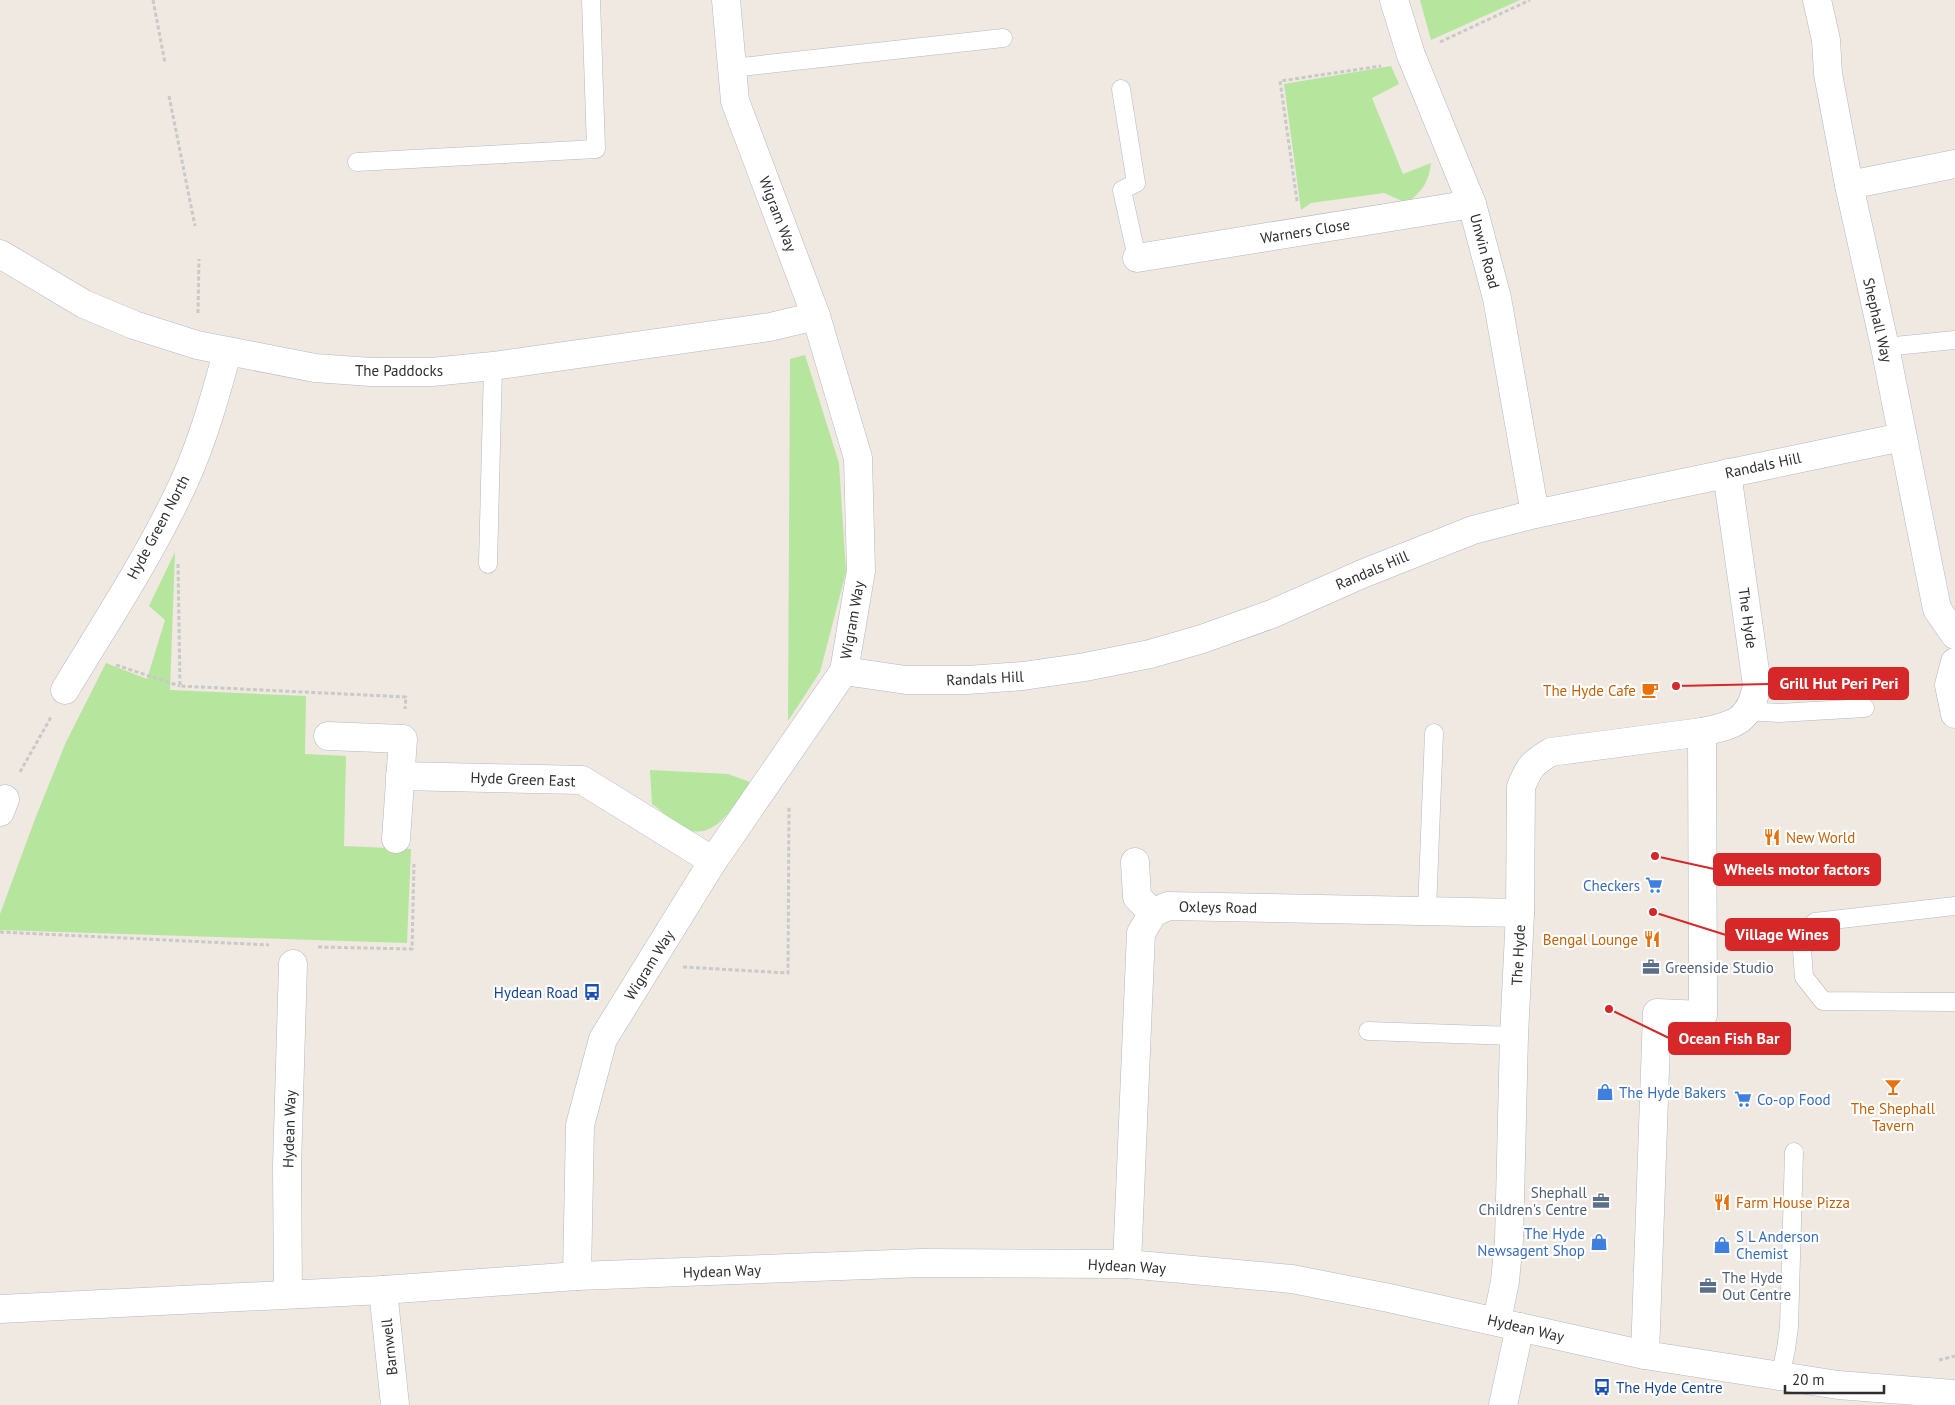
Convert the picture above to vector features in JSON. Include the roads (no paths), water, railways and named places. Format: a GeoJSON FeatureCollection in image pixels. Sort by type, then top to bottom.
{"type":"FeatureCollection","features":[{"type":"Feature","properties":{"kind":"street","name":"Wigram Way"},"geometry":{"type":"LineString","coordinates":[[577,1276],[580,1125],[603,1039],[713,861],[844,671],[861,571],[858,458],[816,316],[735,101],[726,0]]}},
{"type":"Feature","properties":{"kind":"street","name":"Unwin Road"},"geometry":{"type":"LineString","coordinates":[[1394,0],[1412,55],[1472,204],[1497,298],[1535,514]]}},
{"type":"Feature","properties":{"kind":"street","name":"Shephall Way"},"geometry":{"type":"LineString","coordinates":[[1817,0],[1826,40],[1828,74],[1849,185],[1885,347],[1937,609],[1955,635]]}},
{"type":"Feature","properties":{"kind":"street"},"geometry":{"type":"LineString","coordinates":[[1849,185],[1955,164]]}},
{"type":"Feature","properties":{"kind":"street","name":"Warners Close"},"geometry":{"type":"LineString","coordinates":[[1137,258],[1472,204]]}},
{"type":"Feature","properties":{"kind":"street","name":"The Paddocks"},"geometry":{"type":"LineString","coordinates":[[0,254],[84,304],[134,325],[197,346],[315,368],[372,372],[432,372],[493,366],[770,327],[816,316]]}},
{"type":"Feature","properties":{"kind":"street","name":"Hyde Green North"},"geometry":{"type":"LineString","coordinates":[[66,690],[150,547],[184,482],[208,420],[227,353]]}},
{"type":"Feature","properties":{"kind":"street","name":"Randals Hill"},"geometry":{"type":"LineString","coordinates":[[844,671],[906,680],[967,680],[1023,676],[1085,667],[1150,654],[1202,639],[1272,614],[1362,574],[1473,530],[1535,514],[1902,437]]}},
{"type":"Feature","properties":{"kind":"street","name":"The Hyde"},"geometry":{"type":"LineString","coordinates":[[1503,1405],[1508,1324],[1505,1281],[1509,1240],[1514,1036],[1520,913],[1521,787],[1527,772],[1536,760],[1550,752],[1702,732],[1723,727],[1740,720],[1747,711],[1754,699],[1756,678],[1727,473]]}},
{"type":"Feature","properties":{"kind":"street"},"geometry":{"type":"LineString","coordinates":[[1955,662],[1950,685],[1955,714]]}},
{"type":"Feature","properties":{"kind":"street"},"geometry":{"type":"LineString","coordinates":[[1645,1355],[1657,1013],[1702,1015],[1702,732]]}},
{"type":"Feature","properties":{"kind":"street"},"geometry":{"type":"LineString","coordinates":[[328,736],[403,739],[396,839]]}},
{"type":"Feature","properties":{"kind":"street","name":"Hyde Green East"},"geometry":{"type":"LineString","coordinates":[[400,776],[582,780],[713,861]]}},
{"type":"Feature","properties":{"kind":"street"},"geometry":{"type":"LineString","coordinates":[[1126,1264],[1141,933],[1153,913],[1137,897],[1135,862]]}},
{"type":"Feature","properties":{"kind":"street","name":"Oxleys Road"},"geometry":{"type":"LineString","coordinates":[[1153,913],[1168,906],[1520,913]]}},
{"type":"Feature","properties":{"kind":"street","name":"Hydean Way"},"geometry":{"type":"LineString","coordinates":[[288,1294],[287,1166],[293,955]]}},
{"type":"Feature","properties":{"kind":"street","name":"Hydean Way"},"geometry":{"type":"LineString","coordinates":[[0,1309],[383,1290],[577,1276],[921,1263],[1126,1264],[1292,1279],[1645,1355],[1780,1378],[1838,1386],[1955,1394]]}},
{"type":"Feature","properties":{"kind":"street","name":"Barnwell"},"geometry":{"type":"LineString","coordinates":[[383,1290],[396,1405]]}},
{"type":"Feature","properties":{"kind":"lane"},"geometry":{"type":"LineString","coordinates":[[356,162],[596,149],[591,0]]}},
{"type":"Feature","properties":{"kind":"lane"},"geometry":{"type":"LineString","coordinates":[[732,68],[1003,38]]}},
{"type":"Feature","properties":{"kind":"lane"},"geometry":{"type":"LineString","coordinates":[[1121,89],[1136,183],[1122,190],[1137,258]]}},
{"type":"Feature","properties":{"kind":"lane"},"geometry":{"type":"LineString","coordinates":[[1885,347],[1955,340]]}},
{"type":"Feature","properties":{"kind":"lane"},"geometry":{"type":"LineString","coordinates":[[488,564],[493,366]]}},
{"type":"Feature","properties":{"kind":"lane"},"geometry":{"type":"LineString","coordinates":[[1747,711],[1779,713],[1865,708]]}},
{"type":"Feature","properties":{"kind":"lane"},"geometry":{"type":"LineString","coordinates":[[1427,911],[1434,732]]}},
{"type":"Feature","properties":{"kind":"lane"},"geometry":{"type":"LineString","coordinates":[[1955,906],[1815,922],[1800,936],[1804,977],[1823,1001],[1955,1002]]}},
{"type":"Feature","properties":{"kind":"lane"},"geometry":{"type":"LineString","coordinates":[[1368,1031],[1514,1036]]}},
{"type":"Feature","properties":{"kind":"lane"},"geometry":{"type":"LineString","coordinates":[[1780,1378],[1789,1327],[1794,1152]]}},
{"type":"Feature","properties":{"kind":"place","name":"Grill Hut Peri Peri"},"geometry":{"type":"Point","coordinates":[1676,686]}},
{"type":"Feature","properties":{"kind":"place","name":"The Hyde Cafe"},"geometry":{"type":"Point","coordinates":[1650,690]}},
{"type":"Feature","properties":{"kind":"place","name":"New World"},"geometry":{"type":"Point","coordinates":[1772,837]}},
{"type":"Feature","properties":{"kind":"place","name":"Wheels motor factors"},"geometry":{"type":"Point","coordinates":[1655,856]}},
{"type":"Feature","properties":{"kind":"place","name":"Checkers"},"geometry":{"type":"Point","coordinates":[1654,885]}},
{"type":"Feature","properties":{"kind":"place","name":"Village Wines"},"geometry":{"type":"Point","coordinates":[1653,912]}},
{"type":"Feature","properties":{"kind":"place","name":"Bengal Lounge"},"geometry":{"type":"Point","coordinates":[1652,939]}},
{"type":"Feature","properties":{"kind":"place","name":"Greenside Studio"},"geometry":{"type":"Point","coordinates":[1651,967]}},
{"type":"Feature","properties":{"kind":"place","name":"Hydean Road"},"geometry":{"type":"Point","coordinates":[592,992]}},
{"type":"Feature","properties":{"kind":"place","name":"Ocean Fish Bar"},"geometry":{"type":"Point","coordinates":[1609,1009]}},
{"type":"Feature","properties":{"kind":"place","name":"The Shephall Tavern"},"geometry":{"type":"Point","coordinates":[1893,1087]}},
{"type":"Feature","properties":{"kind":"place","name":"The Hyde Bakers"},"geometry":{"type":"Point","coordinates":[1605,1092]}},
{"type":"Feature","properties":{"kind":"place","name":"Co-op Food"},"geometry":{"type":"Point","coordinates":[1743,1099]}},
{"type":"Feature","properties":{"kind":"place","name":"Shephall Children's Centre"},"geometry":{"type":"Point","coordinates":[1601,1201]}},
{"type":"Feature","properties":{"kind":"place","name":"Farm House Pizza"},"geometry":{"type":"Point","coordinates":[1722,1202]}},
{"type":"Feature","properties":{"kind":"place","name":"The Hyde Newsagent Shop"},"geometry":{"type":"Point","coordinates":[1599,1242]}},
{"type":"Feature","properties":{"kind":"place","name":"S L Anderson Chemist"},"geometry":{"type":"Point","coordinates":[1722,1245]}},
{"type":"Feature","properties":{"kind":"place","name":"The Hyde Out Centre"},"geometry":{"type":"Point","coordinates":[1708,1286]}},
{"type":"Feature","properties":{"kind":"place","name":"The Hyde Centre"},"geometry":{"type":"Point","coordinates":[1602,1387]}}]}
